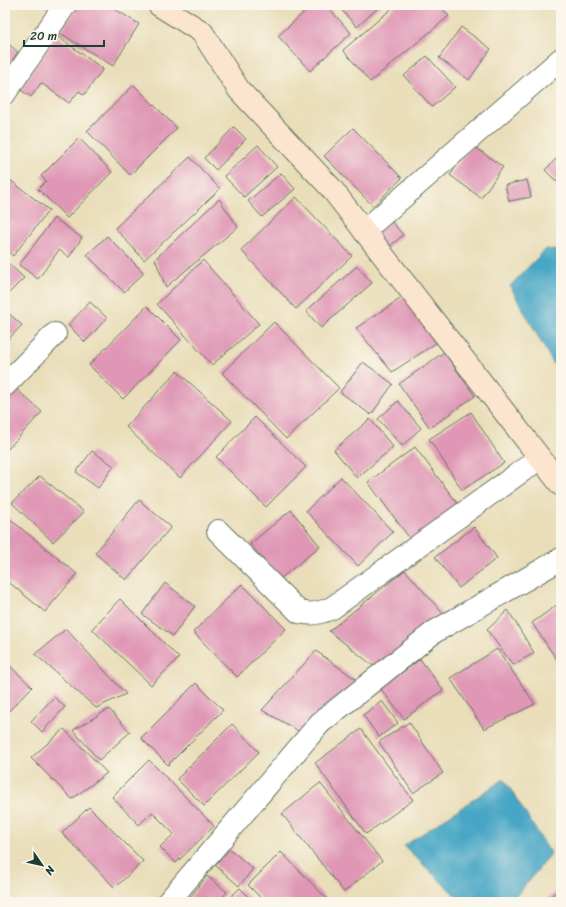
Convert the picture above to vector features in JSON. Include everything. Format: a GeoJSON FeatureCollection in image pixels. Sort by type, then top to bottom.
{"type":"FeatureCollection","features":[{"type":"Feature","properties":{"kind":"street"},"geometry":{"type":"LineString","coordinates":[[5,93],[65,5]]}},
{"type":"Feature","properties":{"kind":"street"},"geometry":{"type":"LineString","coordinates":[[159,5],[202,32],[239,90],[331,188],[561,485]]}},
{"type":"Feature","properties":{"kind":"street"},"geometry":{"type":"LineString","coordinates":[[364,231],[561,59]]}},
{"type":"Feature","properties":{"kind":"street"},"geometry":{"type":"LineString","coordinates":[[5,385],[55,334]]}},
{"type":"Feature","properties":{"kind":"street"},"geometry":{"type":"LineString","coordinates":[[218,531],[299,612],[310,615],[319,613],[332,608],[540,458]]}},
{"type":"Feature","properties":{"kind":"street"},"geometry":{"type":"LineString","coordinates":[[168,902],[320,723],[434,632],[561,559]]}},
{"type":"Feature","properties":{"kind":"water"},"geometry":{"type":"Polygon","coordinates":[[[546,249],[561,251],[561,374],[554,365],[510,286],[546,249]]]}},
{"type":"Feature","properties":{"kind":"water"},"geometry":{"type":"Polygon","coordinates":[[[504,779],[551,854],[511,902],[462,902],[404,846],[504,779]]]}},
{"type":"Feature","properties":{"kind":"building"},"geometry":{"type":"Polygon","coordinates":[[[78,5],[108,5],[139,24],[113,66],[60,33],[78,5]]]}},
{"type":"Feature","properties":{"kind":"building"},"geometry":{"type":"Polygon","coordinates":[[[312,5],[326,5],[351,33],[310,71],[278,36],[312,5]]]}},
{"type":"Feature","properties":{"kind":"building"},"geometry":{"type":"Polygon","coordinates":[[[337,5],[381,5],[357,27],[337,5]]]}},
{"type":"Feature","properties":{"kind":"building"},"geometry":{"type":"Polygon","coordinates":[[[396,5],[439,5],[449,16],[370,82],[343,50],[396,5]]]}},
{"type":"Feature","properties":{"kind":"building"},"geometry":{"type":"Polygon","coordinates":[[[461,27],[491,49],[469,80],[439,58],[461,27]]]}},
{"type":"Feature","properties":{"kind":"building"},"geometry":{"type":"Polygon","coordinates":[[[57,36],[103,69],[84,95],[79,91],[69,103],[41,83],[31,97],[19,89],[57,36]]]}},
{"type":"Feature","properties":{"kind":"building"},"geometry":{"type":"Polygon","coordinates":[[[7,43],[18,52],[12,60],[17,64],[5,78],[5,46],[7,43]]]}},
{"type":"Feature","properties":{"kind":"building"},"geometry":{"type":"Polygon","coordinates":[[[427,56],[455,87],[432,107],[404,76],[427,56]]]}},
{"type":"Feature","properties":{"kind":"building"},"geometry":{"type":"Polygon","coordinates":[[[134,85],[177,128],[130,175],[87,131],[134,85]]]}},
{"type":"Feature","properties":{"kind":"building"},"geometry":{"type":"Polygon","coordinates":[[[234,127],[246,139],[216,170],[204,158],[234,127]]]}},
{"type":"Feature","properties":{"kind":"building"},"geometry":{"type":"Polygon","coordinates":[[[353,128],[402,178],[373,206],[324,156],[353,128]]]}},
{"type":"Feature","properties":{"kind":"building"},"geometry":{"type":"Polygon","coordinates":[[[79,138],[112,172],[67,218],[38,189],[46,181],[41,176],[79,138]]]}},
{"type":"Feature","properties":{"kind":"building"},"geometry":{"type":"Polygon","coordinates":[[[258,145],[277,167],[244,197],[224,176],[258,145]]]}},
{"type":"Feature","properties":{"kind":"building"},"geometry":{"type":"Polygon","coordinates":[[[472,145],[503,167],[481,198],[450,175],[472,145]]]}},
{"type":"Feature","properties":{"kind":"building"},"geometry":{"type":"Polygon","coordinates":[[[561,154],[561,186],[545,170],[561,154]]]}},
{"type":"Feature","properties":{"kind":"building"},"geometry":{"type":"Polygon","coordinates":[[[190,157],[220,189],[144,260],[115,228],[190,157]]]}},
{"type":"Feature","properties":{"kind":"building"},"geometry":{"type":"Polygon","coordinates":[[[281,173],[295,189],[262,217],[248,201],[281,173]]]}},
{"type":"Feature","properties":{"kind":"building"},"geometry":{"type":"Polygon","coordinates":[[[5,176],[49,210],[13,256],[5,249],[5,176]]]}},
{"type":"Feature","properties":{"kind":"building"},"geometry":{"type":"Polygon","coordinates":[[[527,180],[531,197],[509,201],[505,185],[527,180]]]}},
{"type":"Feature","properties":{"kind":"building"},"geometry":{"type":"Polygon","coordinates":[[[296,197],[352,256],[296,309],[241,250],[296,197]]]}},
{"type":"Feature","properties":{"kind":"building"},"geometry":{"type":"Polygon","coordinates":[[[219,199],[238,227],[166,287],[155,259],[219,199]]]}},
{"type":"Feature","properties":{"kind":"building"},"geometry":{"type":"Polygon","coordinates":[[[388,217],[403,235],[386,250],[371,231],[388,217]]]}},
{"type":"Feature","properties":{"kind":"building"},"geometry":{"type":"Polygon","coordinates":[[[54,218],[82,238],[69,257],[59,250],[38,279],[19,265],[54,218]]]}},
{"type":"Feature","properties":{"kind":"building"},"geometry":{"type":"Polygon","coordinates":[[[107,236],[144,273],[124,292],[87,255],[107,236]]]}},
{"type":"Feature","properties":{"kind":"building"},"geometry":{"type":"Polygon","coordinates":[[[203,260],[259,324],[212,365],[157,304],[203,260]]]}},
{"type":"Feature","properties":{"kind":"building"},"geometry":{"type":"Polygon","coordinates":[[[8,263],[24,278],[8,294],[5,291],[5,266],[8,263]]]}},
{"type":"Feature","properties":{"kind":"building"},"geometry":{"type":"Polygon","coordinates":[[[357,266],[372,283],[321,328],[306,311],[357,266]]]}},
{"type":"Feature","properties":{"kind":"building"},"geometry":{"type":"Polygon","coordinates":[[[406,295],[436,343],[392,372],[356,328],[406,295]]]}},
{"type":"Feature","properties":{"kind":"building"},"geometry":{"type":"Polygon","coordinates":[[[90,302],[107,318],[85,342],[68,325],[90,302]]]}},
{"type":"Feature","properties":{"kind":"building"},"geometry":{"type":"Polygon","coordinates":[[[147,306],[181,340],[123,399],[89,365],[147,306]]]}},
{"type":"Feature","properties":{"kind":"building"},"geometry":{"type":"Polygon","coordinates":[[[5,310],[22,325],[5,343],[5,310]]]}},
{"type":"Feature","properties":{"kind":"building"},"geometry":{"type":"Polygon","coordinates":[[[274,322],[339,388],[286,439],[222,373],[274,322]]]}},
{"type":"Feature","properties":{"kind":"building"},"geometry":{"type":"Polygon","coordinates":[[[444,352],[475,396],[430,428],[399,384],[444,352]]]}},
{"type":"Feature","properties":{"kind":"building"},"geometry":{"type":"Polygon","coordinates":[[[363,362],[393,384],[371,415],[340,392],[363,362]]]}},
{"type":"Feature","properties":{"kind":"building"},"geometry":{"type":"Polygon","coordinates":[[[177,371],[232,421],[180,478],[126,427],[177,371]]]}},
{"type":"Feature","properties":{"kind":"building"},"geometry":{"type":"Polygon","coordinates":[[[13,386],[42,412],[5,452],[5,395],[13,386]]]}},
{"type":"Feature","properties":{"kind":"building"},"geometry":{"type":"Polygon","coordinates":[[[398,401],[421,428],[402,446],[378,419],[398,401]]]}},
{"type":"Feature","properties":{"kind":"building"},"geometry":{"type":"Polygon","coordinates":[[[471,412],[504,463],[462,490],[429,439],[471,412]]]}},
{"type":"Feature","properties":{"kind":"building"},"geometry":{"type":"Polygon","coordinates":[[[255,417],[306,467],[266,507],[216,457],[255,417]]]}},
{"type":"Feature","properties":{"kind":"building"},"geometry":{"type":"Polygon","coordinates":[[[370,419],[393,447],[357,478],[334,450],[370,419]]]}},
{"type":"Feature","properties":{"kind":"building"},"geometry":{"type":"Polygon","coordinates":[[[415,447],[461,508],[413,543],[368,482],[415,447]]]}},
{"type":"Feature","properties":{"kind":"building"},"geometry":{"type":"Polygon","coordinates":[[[92,451],[114,466],[98,488],[76,472],[92,451]]]}},
{"type":"Feature","properties":{"kind":"building"},"geometry":{"type":"Polygon","coordinates":[[[40,476],[84,512],[53,542],[12,503],[40,476]]]}},
{"type":"Feature","properties":{"kind":"building"},"geometry":{"type":"Polygon","coordinates":[[[341,477],[393,532],[358,566],[306,511],[341,477]]]}},
{"type":"Feature","properties":{"kind":"building"},"geometry":{"type":"Polygon","coordinates":[[[139,500],[171,527],[126,580],[95,553],[139,500]]]}},
{"type":"Feature","properties":{"kind":"building"},"geometry":{"type":"Polygon","coordinates":[[[291,510],[320,546],[280,579],[250,544],[291,510]]]}},
{"type":"Feature","properties":{"kind":"building"},"geometry":{"type":"Polygon","coordinates":[[[5,515],[77,574],[45,612],[5,579],[5,515]]]}},
{"type":"Feature","properties":{"kind":"building"},"geometry":{"type":"Polygon","coordinates":[[[474,527],[497,558],[459,588],[435,557],[474,527]]]}},
{"type":"Feature","properties":{"kind":"building"},"geometry":{"type":"Polygon","coordinates":[[[405,570],[445,616],[376,668],[329,631],[405,570]]]}},
{"type":"Feature","properties":{"kind":"building"},"geometry":{"type":"Polygon","coordinates":[[[165,583],[195,606],[173,636],[142,614],[165,583]]]}},
{"type":"Feature","properties":{"kind":"building"},"geometry":{"type":"Polygon","coordinates":[[[242,584],[286,629],[237,677],[193,632],[242,584]]]}},
{"type":"Feature","properties":{"kind":"building"},"geometry":{"type":"Polygon","coordinates":[[[120,599],[179,658],[151,685],[92,629],[120,599]]]}},
{"type":"Feature","properties":{"kind":"building"},"geometry":{"type":"Polygon","coordinates":[[[561,602],[561,666],[532,623],[561,602]]]}},
{"type":"Feature","properties":{"kind":"building"},"geometry":{"type":"Polygon","coordinates":[[[508,610],[534,653],[513,665],[487,630],[508,610]]]}},
{"type":"Feature","properties":{"kind":"building"},"geometry":{"type":"Polygon","coordinates":[[[66,629],[126,694],[96,708],[35,654],[66,629]]]}},
{"type":"Feature","properties":{"kind":"building"},"geometry":{"type":"Polygon","coordinates":[[[497,649],[535,704],[484,729],[450,678],[497,649]]]}},
{"type":"Feature","properties":{"kind":"building"},"geometry":{"type":"Polygon","coordinates":[[[316,651],[361,683],[302,733],[262,710],[316,651]]]}},
{"type":"Feature","properties":{"kind":"building"},"geometry":{"type":"Polygon","coordinates":[[[420,659],[443,690],[404,719],[381,689],[420,659]]]}},
{"type":"Feature","properties":{"kind":"building"},"geometry":{"type":"Polygon","coordinates":[[[8,664],[32,687],[5,715],[5,667],[8,664]]]}},
{"type":"Feature","properties":{"kind":"building"},"geometry":{"type":"Polygon","coordinates":[[[196,683],[223,710],[168,765],[141,738],[196,683]]]}},
{"type":"Feature","properties":{"kind":"building"},"geometry":{"type":"Polygon","coordinates":[[[54,697],[65,707],[42,732],[31,721],[54,697]]]}},
{"type":"Feature","properties":{"kind":"building"},"geometry":{"type":"Polygon","coordinates":[[[382,701],[398,723],[379,737],[363,715],[382,701]]]}},
{"type":"Feature","properties":{"kind":"building"},"geometry":{"type":"Polygon","coordinates":[[[109,709],[130,732],[99,760],[73,730],[109,709]]]}},
{"type":"Feature","properties":{"kind":"building"},"geometry":{"type":"Polygon","coordinates":[[[409,722],[443,773],[413,793],[379,742],[409,722]]]}},
{"type":"Feature","properties":{"kind":"building"},"geometry":{"type":"Polygon","coordinates":[[[232,724],[259,752],[204,806],[177,779],[232,724]]]}},
{"type":"Feature","properties":{"kind":"building"},"geometry":{"type":"Polygon","coordinates":[[[64,729],[107,773],[72,799],[31,758],[64,729]]]}},
{"type":"Feature","properties":{"kind":"building"},"geometry":{"type":"Polygon","coordinates":[[[361,729],[413,800],[366,834],[315,763],[361,729]]]}},
{"type":"Feature","properties":{"kind":"building"},"geometry":{"type":"Polygon","coordinates":[[[149,760],[214,826],[176,863],[160,847],[174,834],[152,812],[139,825],[112,797],[149,760]]]}},
{"type":"Feature","properties":{"kind":"building"},"geometry":{"type":"Polygon","coordinates":[[[320,783],[382,861],[344,892],[282,814],[320,783]]]}},
{"type":"Feature","properties":{"kind":"building"},"geometry":{"type":"Polygon","coordinates":[[[89,807],[143,861],[115,888],[62,833],[89,807]]]}},
{"type":"Feature","properties":{"kind":"building"},"geometry":{"type":"Polygon","coordinates":[[[230,849],[253,869],[239,886],[215,865],[230,849]]]}},
{"type":"Feature","properties":{"kind":"building"},"geometry":{"type":"Polygon","coordinates":[[[281,852],[330,902],[265,902],[248,885],[281,852]]]}},
{"type":"Feature","properties":{"kind":"building"},"geometry":{"type":"Polygon","coordinates":[[[207,876],[227,892],[219,902],[186,902],[207,876]]]}},
{"type":"Feature","properties":{"kind":"building"},"geometry":{"type":"Polygon","coordinates":[[[240,888],[254,902],[225,902],[240,888]]]}},
{"type":"Feature","properties":{"kind":"building"},"geometry":{"type":"Polygon","coordinates":[[[561,888],[561,902],[543,902],[561,888]]]}}]}
